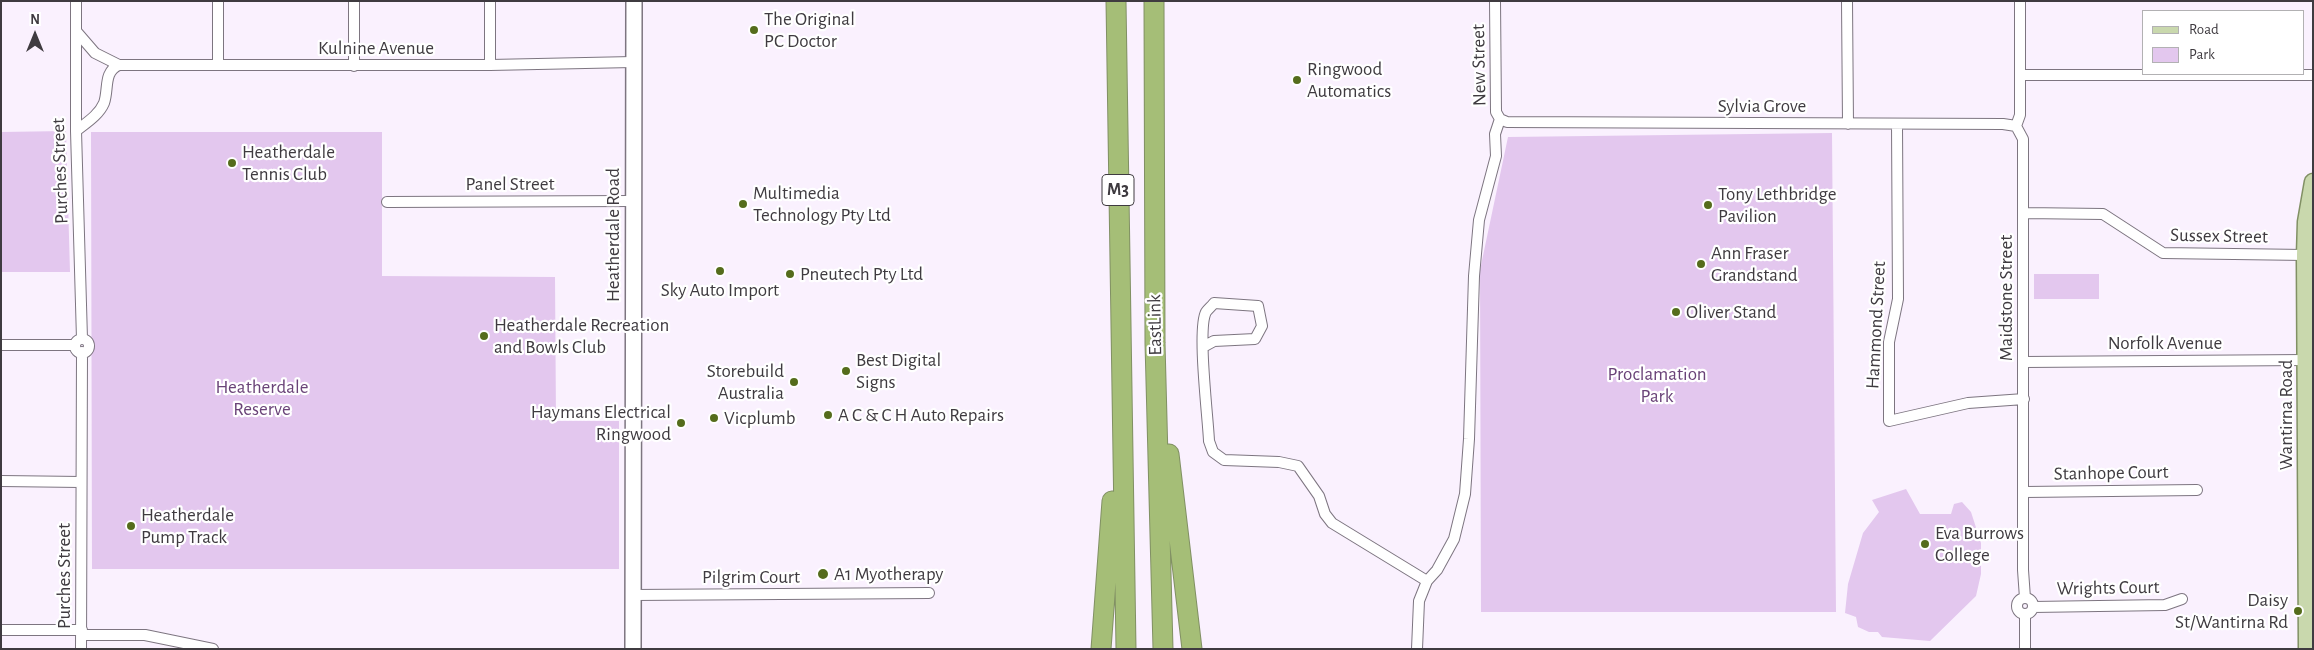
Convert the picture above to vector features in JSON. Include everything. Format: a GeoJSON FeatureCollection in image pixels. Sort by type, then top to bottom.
{"type":"FeatureCollection","features":[{"type":"Feature","properties":{"kind":"highway","name":"EastLink"},"geometry":{"type":"LineString","coordinates":[[1116,1],[1126,649]]}},
{"type":"Feature","properties":{"kind":"highway","name":"EastLink"},"geometry":{"type":"LineString","coordinates":[[1154,1],[1155,344],[1163,649]]}},
{"type":"Feature","properties":{"kind":"highway"},"geometry":{"type":"LineString","coordinates":[[1155,344],[1192,649]]}},
{"type":"Feature","properties":{"kind":"highway"},"geometry":{"type":"LineString","coordinates":[[1101,649],[1121,380]]}},
{"type":"Feature","properties":{"kind":"main road","name":"Heatherdale Road"},"geometry":{"type":"LineString","coordinates":[[633,649],[634,1]]}},
{"type":"Feature","properties":{"kind":"main road","name":"Wantirna Road"},"geometry":{"type":"LineString","coordinates":[[2307,649],[2310,507],[2305,255],[2306,222],[2313,182]]}},
{"type":"Feature","properties":{"kind":"street","name":"Purches Street"},"geometry":{"type":"LineString","coordinates":[[76,1],[82,649]]}},
{"type":"Feature","properties":{"kind":"street"},"geometry":{"type":"LineString","coordinates":[[218,1],[218,65]]}},
{"type":"Feature","properties":{"kind":"street"},"geometry":{"type":"LineString","coordinates":[[354,1],[354,66]]}},
{"type":"Feature","properties":{"kind":"street"},"geometry":{"type":"LineString","coordinates":[[490,1],[490,65]]}},
{"type":"Feature","properties":{"kind":"street","name":"New Street"},"geometry":{"type":"LineString","coordinates":[[1417,649],[1419,601],[1427,581],[1437,570],[1454,539],[1465,494],[1476,248],[1479,220],[1496,156],[1496,134],[1504,120],[1496,112],[1495,1]]}},
{"type":"Feature","properties":{"kind":"street"},"geometry":{"type":"LineString","coordinates":[[1847,1],[1848,124]]}},
{"type":"Feature","properties":{"kind":"street","name":"Maidstone Street"},"geometry":{"type":"LineString","coordinates":[[2020,1],[2020,115],[2016,126],[2023,139],[2025,492],[2023,570],[2025,598]]}},
{"type":"Feature","properties":{"kind":"street","name":"Kulnine Avenue"},"geometry":{"type":"LineString","coordinates":[[76,31],[95,54],[119,65],[354,66],[634,62]]}},
{"type":"Feature","properties":{"kind":"street"},"geometry":{"type":"LineString","coordinates":[[76,131],[95,116],[104,104],[109,75],[113,68],[119,65]]}},
{"type":"Feature","properties":{"kind":"street"},"geometry":{"type":"LineString","coordinates":[[2020,75],[2313,75]]}},
{"type":"Feature","properties":{"kind":"street","name":"Sylvia Grove"},"geometry":{"type":"LineString","coordinates":[[1504,120],[2003,124],[2016,126]]}},
{"type":"Feature","properties":{"kind":"street","name":"Hammond Street"},"geometry":{"type":"LineString","coordinates":[[1897,124],[1898,298],[1889,342],[1889,421],[1968,402],[2024,399]]}},
{"type":"Feature","properties":{"kind":"street","name":"Panel Street"},"geometry":{"type":"LineString","coordinates":[[387,202],[634,201]]}},
{"type":"Feature","properties":{"kind":"street","name":"Sussex Street"},"geometry":{"type":"LineString","coordinates":[[2024,213],[2103,214],[2162,253],[2305,255]]}},
{"type":"Feature","properties":{"kind":"street"},"geometry":{"type":"LineString","coordinates":[[1203,347],[1214,341],[1255,339],[1262,326],[1258,306],[1214,303],[1206,311],[1203,326],[1203,347],[1209,441],[1213,452],[1224,460],[1279,462],[1298,466],[1319,496],[1325,514],[1332,523],[1427,581]]}},
{"type":"Feature","properties":{"kind":"street"},"geometry":{"type":"LineString","coordinates":[[1,345],[80,346]]}},
{"type":"Feature","properties":{"kind":"street","name":"Norfolk Avenue"},"geometry":{"type":"LineString","coordinates":[[2024,362],[2306,360]]}},
{"type":"Feature","properties":{"kind":"street"},"geometry":{"type":"LineString","coordinates":[[1,481],[81,482]]}},
{"type":"Feature","properties":{"kind":"street","name":"Stanhope Court"},"geometry":{"type":"LineString","coordinates":[[2025,492],[2197,490]]}},
{"type":"Feature","properties":{"kind":"street","name":"Pilgrim Court"},"geometry":{"type":"LineString","coordinates":[[633,595],[929,593]]}},
{"type":"Feature","properties":{"kind":"street"},"geometry":{"type":"LineString","coordinates":[[2025,598],[2031,600],[2033,607],[2031,612],[2025,614],[2019,612],[2016,606],[2019,600],[2025,598]]}},
{"type":"Feature","properties":{"kind":"street","name":"Wrights Court"},"geometry":{"type":"LineString","coordinates":[[2033,607],[2165,605],[2182,599]]}},
{"type":"Feature","properties":{"kind":"street"},"geometry":{"type":"LineString","coordinates":[[2025,614],[2025,649]]}},
{"type":"Feature","properties":{"kind":"street"},"geometry":{"type":"LineString","coordinates":[[1,630],[145,635],[213,649]]}},
{"type":"Feature","properties":{"kind":"green space"},"geometry":{"type":"Polygon","coordinates":[[[66,131],[70,272],[1,272],[1,132],[66,131]]]}},
{"type":"Feature","properties":{"kind":"green space","name":"Heatherdale Reserve"},"geometry":{"type":"Polygon","coordinates":[[[91,132],[382,132],[382,276],[555,277],[556,421],[619,421],[619,569],[92,569],[91,132]]]}},
{"type":"Feature","properties":{"kind":"green space","name":"Proclamation Park"},"geometry":{"type":"Polygon","coordinates":[[[1832,133],[1836,612],[1481,612],[1480,270],[1508,137],[1832,133]]]}},
{"type":"Feature","properties":{"kind":"green space"},"geometry":{"type":"Polygon","coordinates":[[[2034,274],[2099,274],[2099,299],[2034,299],[2034,274]]]}},
{"type":"Feature","properties":{"kind":"green space"},"geometry":{"type":"Polygon","coordinates":[[[1906,489],[1920,514],[1951,514],[1954,504],[1962,502],[1971,512],[1981,543],[1981,574],[1976,596],[1930,641],[1882,637],[1878,632],[1869,632],[1858,627],[1856,617],[1845,613],[1848,584],[1863,533],[1879,512],[1872,500],[1906,489]]]}},
{"type":"Feature","properties":{"kind":"place","name":"The Original PC Doctor"},"geometry":{"type":"Point","coordinates":[754,30]}},
{"type":"Feature","properties":{"kind":"place","name":"Ringwood Automatics"},"geometry":{"type":"Point","coordinates":[1297,80]}},
{"type":"Feature","properties":{"kind":"place","name":"Heatherdale Tennis Club"},"geometry":{"type":"Point","coordinates":[232,163]}},
{"type":"Feature","properties":{"kind":"place","name":"Multimedia Technology Pty Ltd"},"geometry":{"type":"Point","coordinates":[743,204]}},
{"type":"Feature","properties":{"kind":"place","name":"Tony Lethbridge Pavilion"},"geometry":{"type":"Point","coordinates":[1708,205]}},
{"type":"Feature","properties":{"kind":"place","name":"Ann Fraser Grandstand"},"geometry":{"type":"Point","coordinates":[1701,264]}},
{"type":"Feature","properties":{"kind":"place","name":"Sky Auto Import"},"geometry":{"type":"Point","coordinates":[720,271]}},
{"type":"Feature","properties":{"kind":"place","name":"Pneutech Pty Ltd"},"geometry":{"type":"Point","coordinates":[790,274]}},
{"type":"Feature","properties":{"kind":"place","name":"Oliver Stand"},"geometry":{"type":"Point","coordinates":[1676,312]}},
{"type":"Feature","properties":{"kind":"place","name":"Heatherdale Recreation and Bowls Club"},"geometry":{"type":"Point","coordinates":[484,336]}},
{"type":"Feature","properties":{"kind":"place","name":"Best Digital Signs"},"geometry":{"type":"Point","coordinates":[846,371]}},
{"type":"Feature","properties":{"kind":"place","name":"Storebuild Australia"},"geometry":{"type":"Point","coordinates":[794,382]}},
{"type":"Feature","properties":{"kind":"place","name":"A C & C H Auto Repairs"},"geometry":{"type":"Point","coordinates":[828,415]}},
{"type":"Feature","properties":{"kind":"place","name":"Vicplumb"},"geometry":{"type":"Point","coordinates":[714,418]}},
{"type":"Feature","properties":{"kind":"place","name":"Haymans Electrical Ringwood"},"geometry":{"type":"Point","coordinates":[681,423]}},
{"type":"Feature","properties":{"kind":"place","name":"Heatherdale Pump Track"},"geometry":{"type":"Point","coordinates":[131,526]}},
{"type":"Feature","properties":{"kind":"place","name":"Eva Burrows College"},"geometry":{"type":"Point","coordinates":[1925,544]}},
{"type":"Feature","properties":{"kind":"place","name":"A1 Myotherapy"},"geometry":{"type":"Point","coordinates":[823,574]}},
{"type":"Feature","properties":{"kind":"place","name":"Daisy St/Wantirna Rd"},"geometry":{"type":"Point","coordinates":[2298,611]}}]}
